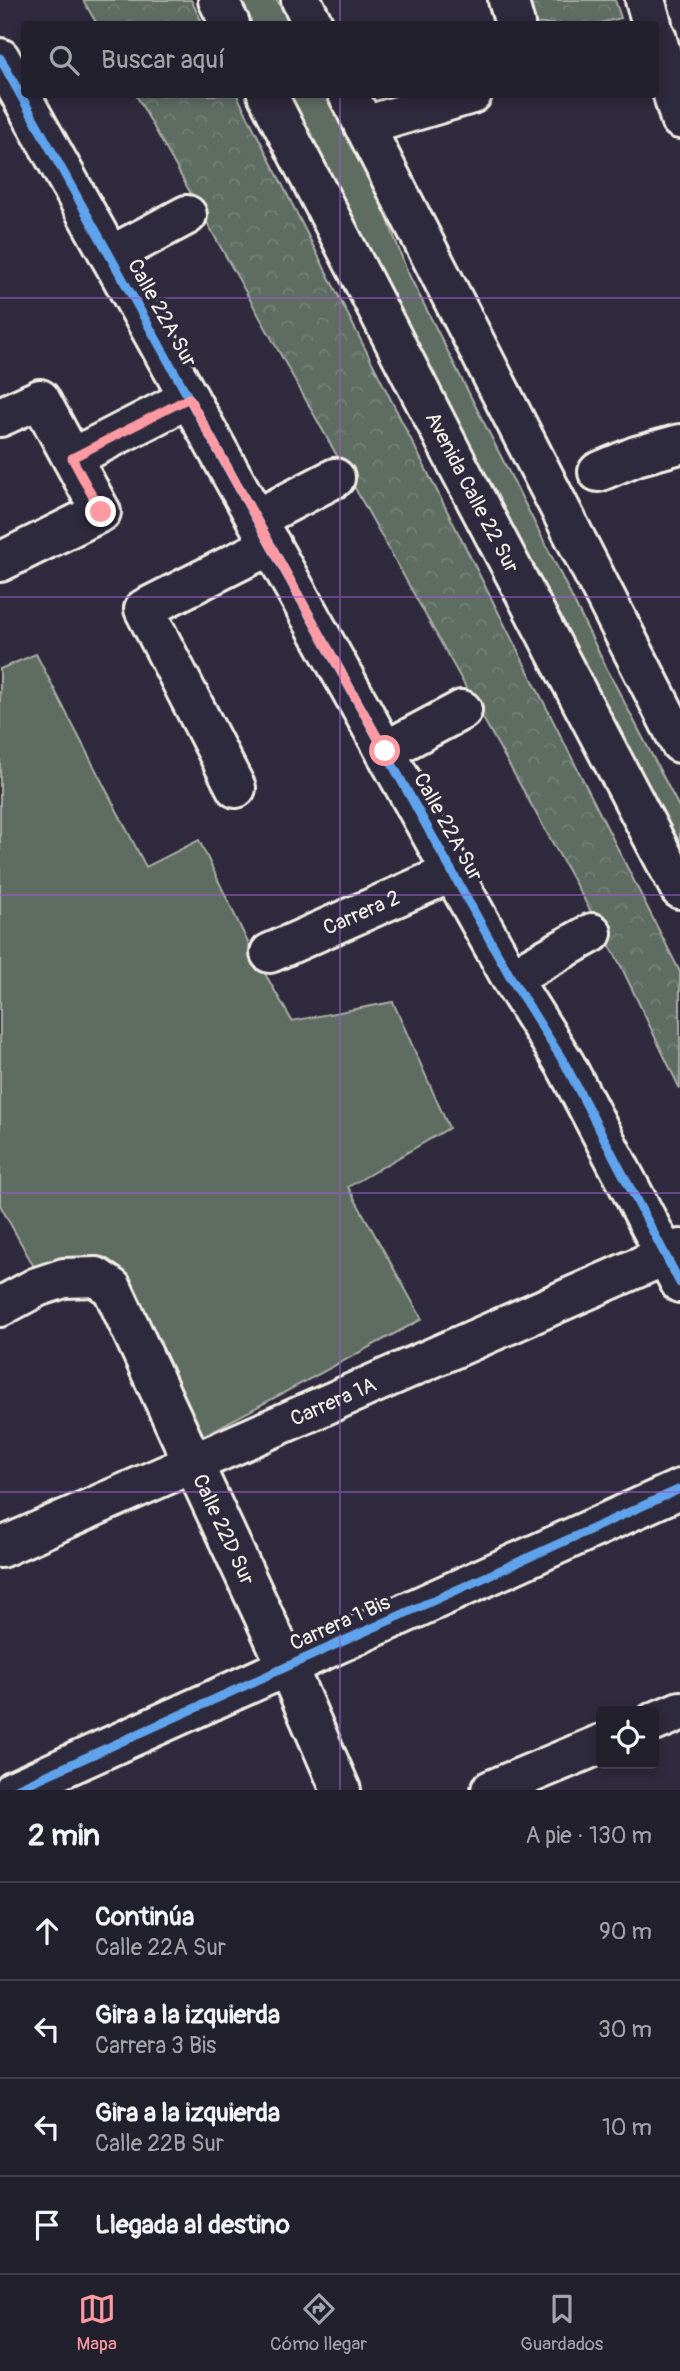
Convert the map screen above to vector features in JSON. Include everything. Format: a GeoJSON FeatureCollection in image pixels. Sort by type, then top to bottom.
{"type":"FeatureCollection","features":[{"type":"Feature","properties":{"kind":"street"},"geometry":{"type":"LineString","coordinates":[[218,0],[228,21]]}},
{"type":"Feature","properties":{"kind":"street"},"geometry":{"type":"LineString","coordinates":[[301,0],[312,21]]}},
{"type":"Feature","properties":{"kind":"street"},"geometry":{"type":"LineString","coordinates":[[508,0],[514,21]]}},
{"type":"Feature","properties":{"kind":"street"},"geometry":{"type":"LineString","coordinates":[[645,0],[654,21]]}},
{"type":"Feature","properties":{"kind":"street"},"geometry":{"type":"LineString","coordinates":[[660,35],[680,119]]}},
{"type":"Feature","properties":{"kind":"street","name":"Calle 22A Sur"},"geometry":{"type":"LineString","coordinates":[[25,98],[511,978],[565,1064],[675,1262]]}},
{"type":"Feature","properties":{"kind":"street","name":"Avenida Calle 22 Sur"},"geometry":{"type":"LineString","coordinates":[[269,98],[680,889]]}},
{"type":"Feature","properties":{"kind":"street"},"geometry":{"type":"LineString","coordinates":[[443,98],[356,110],[680,743]]}},
{"type":"Feature","properties":{"kind":"street"},"geometry":{"type":"LineString","coordinates":[[110,256],[187,215]]}},
{"type":"Feature","properties":{"kind":"street"},"geometry":{"type":"LineString","coordinates":[[0,417],[40,398],[101,512],[0,562]]}},
{"type":"Feature","properties":{"kind":"street"},"geometry":{"type":"LineString","coordinates":[[72,458],[189,398]]}},
{"type":"Feature","properties":{"kind":"street"},"geometry":{"type":"LineString","coordinates":[[597,472],[636,456],[680,444]]}},
{"type":"Feature","properties":{"kind":"street"},"geometry":{"type":"LineString","coordinates":[[236,788],[144,609],[263,532],[335,478]]}},
{"type":"Feature","properties":{"kind":"street"},"geometry":{"type":"LineString","coordinates":[[385,751],[462,710]]}},
{"type":"Feature","properties":{"kind":"street","name":"Carrera 2"},"geometry":{"type":"LineString","coordinates":[[270,953],[453,872]]}},
{"type":"Feature","properties":{"kind":"street"},"geometry":{"type":"LineString","coordinates":[[511,978],[592,933]]}},
{"type":"Feature","properties":{"kind":"street","name":"Carrera 1A"},"geometry":{"type":"LineString","coordinates":[[0,1548],[193,1462],[675,1262]]}},
{"type":"Feature","properties":{"kind":"street","name":"Calle 22D Sur"},"geometry":{"type":"LineString","coordinates":[[0,1307],[37,1287],[64,1278],[96,1278],[112,1288],[287,1666],[341,1790]]}},
{"type":"Feature","properties":{"kind":"street","name":"Carrera 1 Bis"},"geometry":{"type":"LineString","coordinates":[[14,1790],[680,1489]]}},
{"type":"Feature","properties":{"kind":"street"},"geometry":{"type":"LineString","coordinates":[[659,1720],[680,1711]]}},
{"type":"Feature","properties":{"kind":"street"},"geometry":{"type":"LineString","coordinates":[[491,1790],[596,1746]]}},
{"type":"Feature","properties":{"kind":"green space"},"geometry":{"type":"Polygon","coordinates":[[[83,0],[191,0],[202,21],[95,21],[83,0]]]}},
{"type":"Feature","properties":{"kind":"green space"},"geometry":{"type":"Polygon","coordinates":[[[238,0],[277,0],[288,21],[249,21],[238,0]]]}},
{"type":"Feature","properties":{"kind":"green space"},"geometry":{"type":"Polygon","coordinates":[[[529,0],[615,0],[621,18],[608,21],[535,21],[529,0]]]}},
{"type":"Feature","properties":{"kind":"green space"},"geometry":{"type":"Polygon","coordinates":[[[138,98],[239,98],[680,972],[680,1089],[620,964],[138,98]]]}},
{"type":"Feature","properties":{"kind":"green space"},"geometry":{"type":"Polygon","coordinates":[[[288,98],[328,98],[385,212],[407,271],[680,809],[680,876],[288,98]]]}},
{"type":"Feature","properties":{"kind":"green space"},"geometry":{"type":"Polygon","coordinates":[[[36,654],[146,867],[199,840],[251,949],[292,1021],[393,1002],[449,1128],[348,1187],[422,1319],[199,1438],[116,1268],[93,1256],[34,1267],[0,1205],[0,669],[36,654]]]}},
{"type":"Feature","properties":{"kind":"cycle path"},"geometry":{"type":"LineString","coordinates":[[0,58],[21,96]]}},
{"type":"Feature","properties":{"kind":"cycle path"},"geometry":{"type":"LineString","coordinates":[[22,98],[511,978],[565,1064],[680,1283]]}},
{"type":"Feature","properties":{"kind":"cycle path"},"geometry":{"type":"LineString","coordinates":[[14,1790],[680,1489]]}},
{"type":"Feature","properties":{"kind":"route"},"geometry":{"type":"LineString","coordinates":[[101,512],[72,458],[189,398],[385,751]]}}]}
